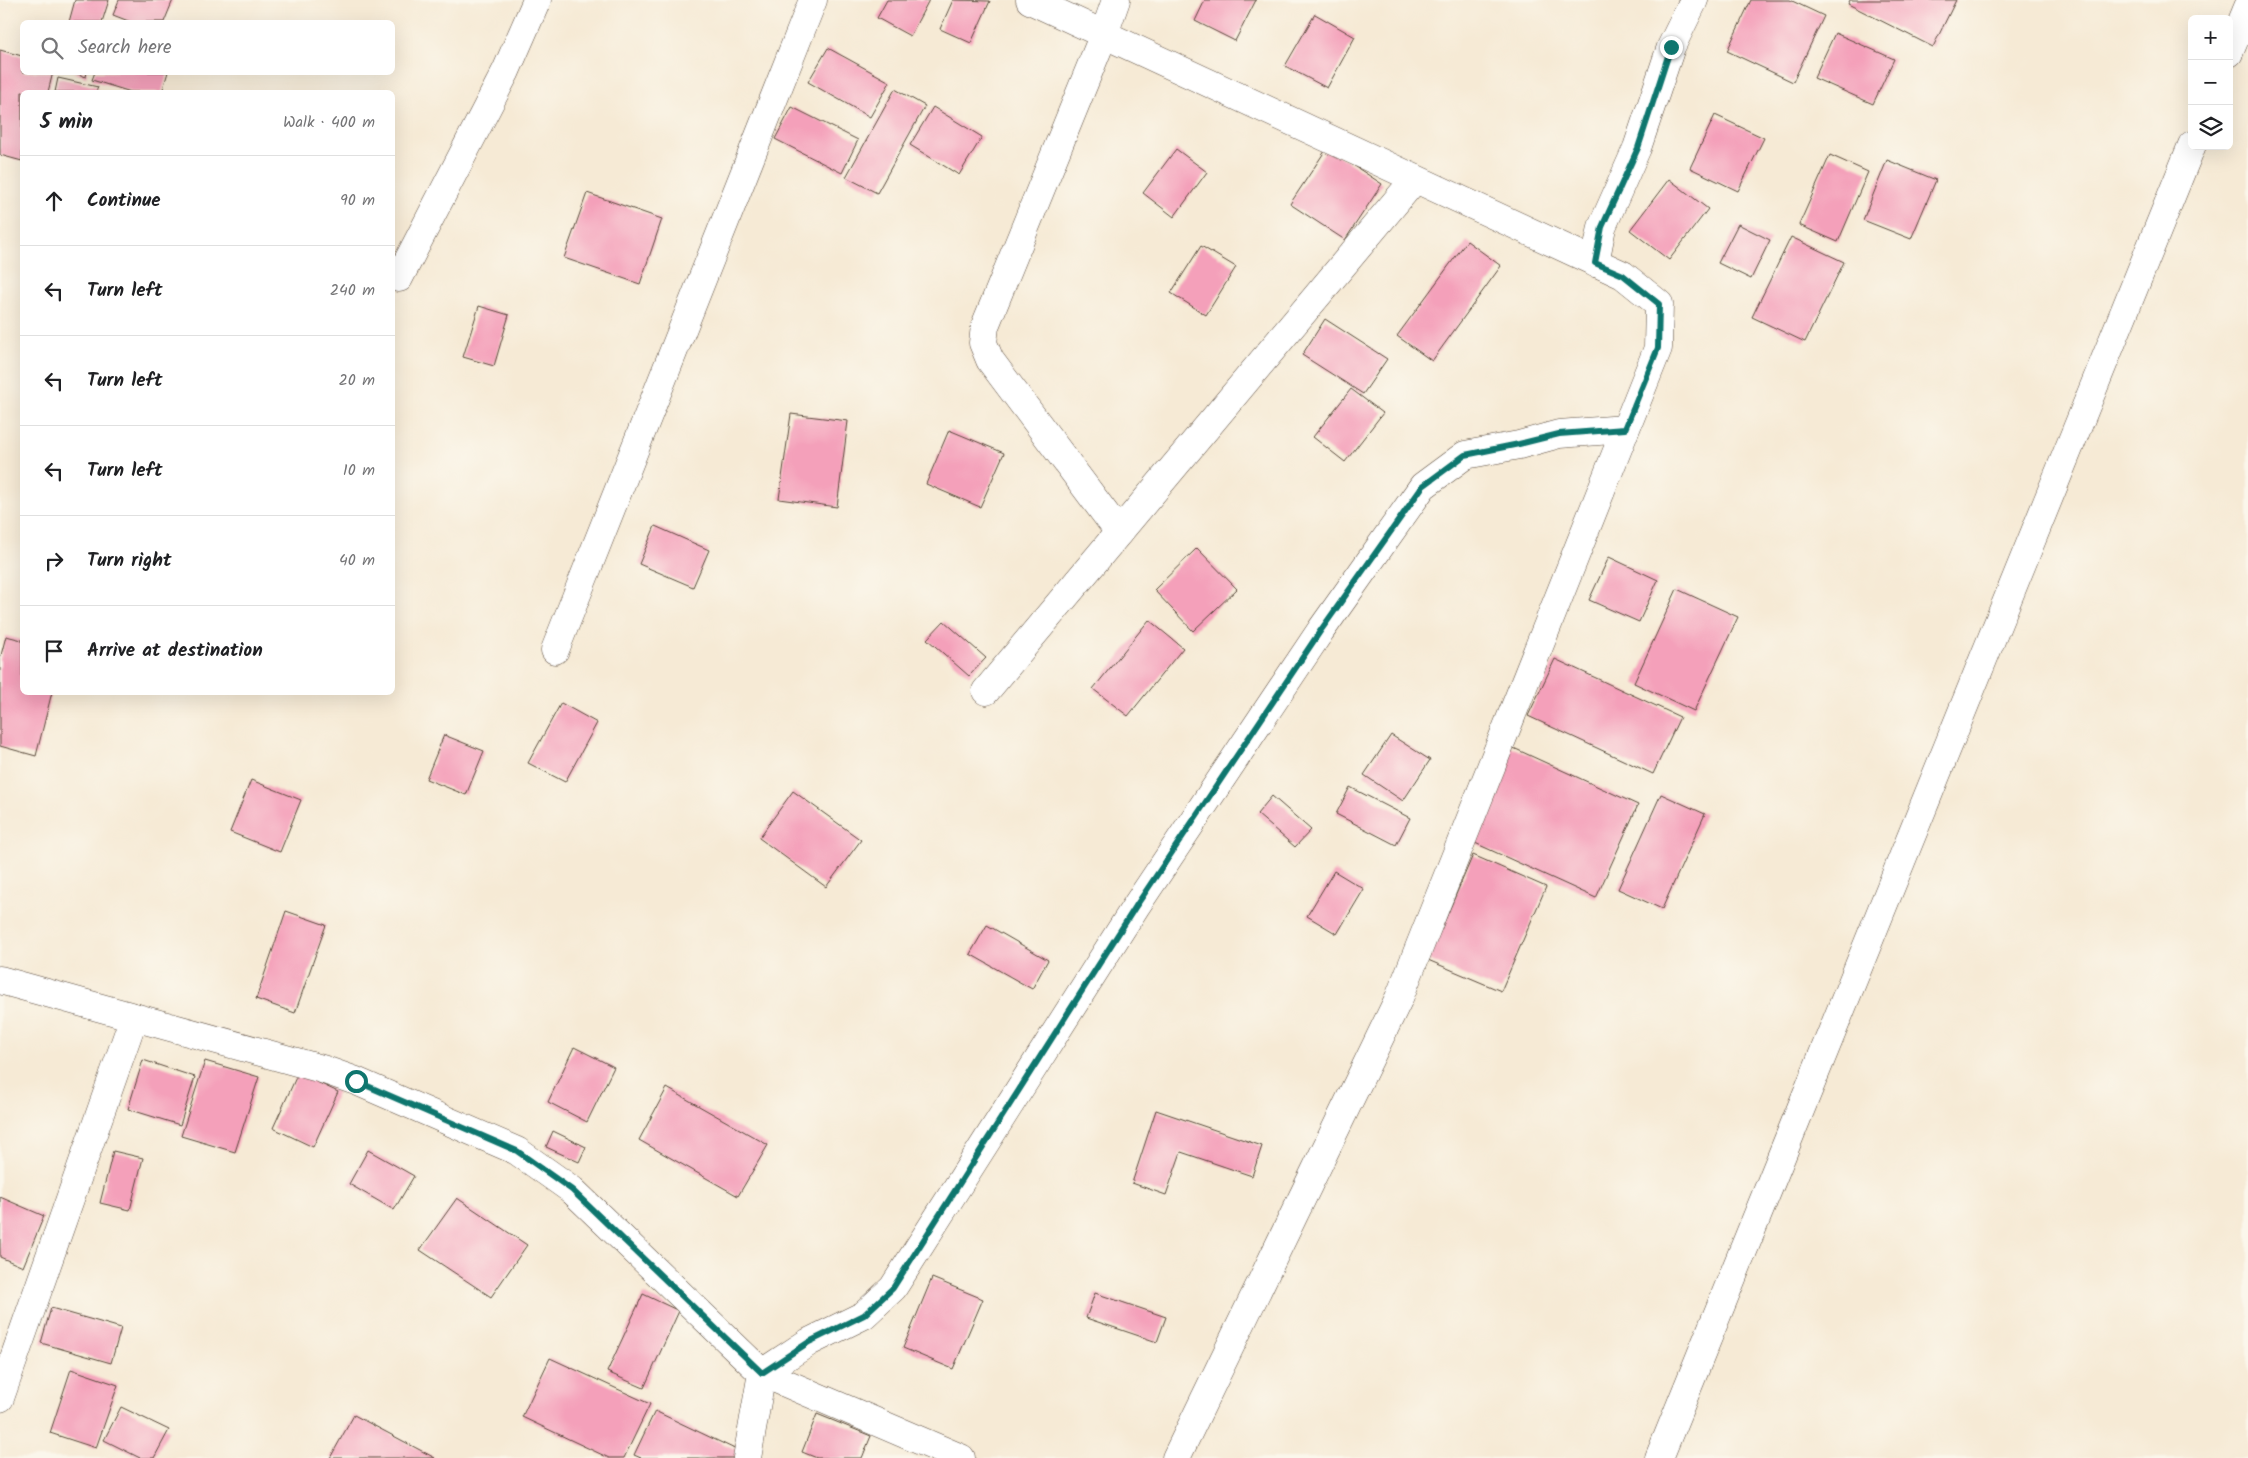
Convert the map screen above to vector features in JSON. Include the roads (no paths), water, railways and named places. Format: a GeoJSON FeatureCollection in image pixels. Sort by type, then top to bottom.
{"type":"FeatureCollection","features":[{"type":"Feature","properties":{"kind":"street"},"geometry":{"type":"LineString","coordinates":[[399,278],[506,71],[537,0]]}},
{"type":"Feature","properties":{"kind":"street"},"geometry":{"type":"LineString","coordinates":[[555,650],[814,0]]}},
{"type":"Feature","properties":{"kind":"street"},"geometry":{"type":"LineString","coordinates":[[1030,0],[1623,275],[1659,304],[1658,348],[1400,998],[1176,1458]]}},
{"type":"Feature","properties":{"kind":"street"},"geometry":{"type":"LineString","coordinates":[[1116,0],[1104,34],[985,326],[983,343],[990,360],[1119,532]]}},
{"type":"Feature","properties":{"kind":"street"},"geometry":{"type":"LineString","coordinates":[[1595,263],[1602,227],[1638,148],[1671,47],[1694,0]]}},
{"type":"Feature","properties":{"kind":"street"},"geometry":{"type":"LineString","coordinates":[[2233,43],[2248,7]]}},
{"type":"Feature","properties":{"kind":"street"},"geometry":{"type":"LineString","coordinates":[[1659,1458],[2190,150]]}},
{"type":"Feature","properties":{"kind":"street"},"geometry":{"type":"LineString","coordinates":[[986,691],[1415,179]]}},
{"type":"Feature","properties":{"kind":"street"},"geometry":{"type":"LineString","coordinates":[[747,1458],[762,1373],[809,1342],[864,1315],[893,1288],[1136,906],[1321,630],[1423,486],[1465,455],[1559,434],[1625,429]]}},
{"type":"Feature","properties":{"kind":"street"},"geometry":{"type":"LineString","coordinates":[[0,980],[322,1068],[517,1151],[572,1190],[762,1373],[962,1458]]}},
{"type":"Feature","properties":{"kind":"street"},"geometry":{"type":"LineString","coordinates":[[0,1398],[134,1017]]}}]}
